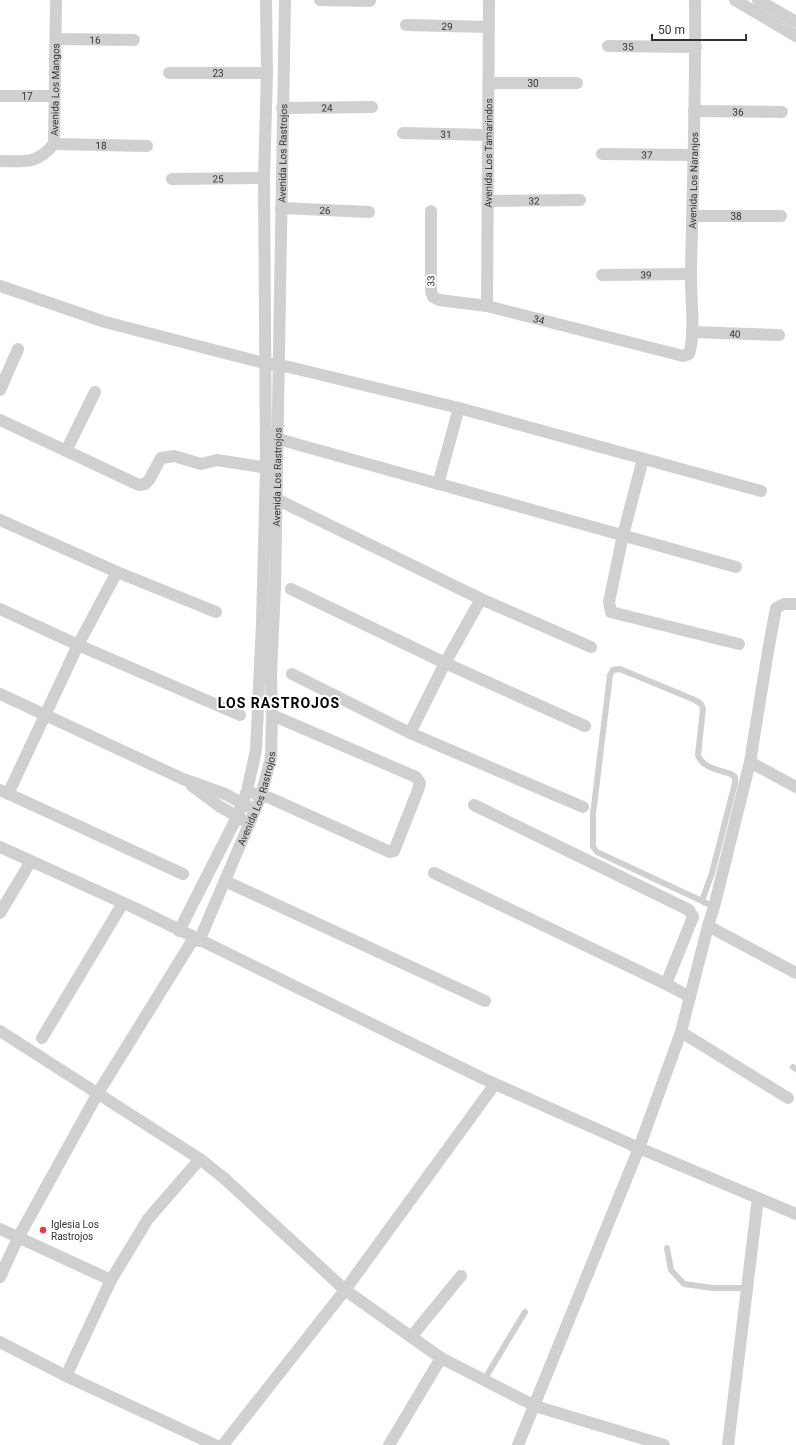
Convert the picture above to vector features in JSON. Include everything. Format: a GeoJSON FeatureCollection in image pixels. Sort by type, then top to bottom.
{"type":"FeatureCollection","features":[{"type":"Feature","properties":{"kind":"street","name":"Avenida Los Mangos"},"geometry":{"type":"LineString","coordinates":[[0,161],[36,160],[46,153],[54,144],[56,0]]}},
{"type":"Feature","properties":{"kind":"street","name":"Avenida Los Rastrojos"},"geometry":{"type":"LineString","coordinates":[[266,0],[264,363],[272,437]]}},
{"type":"Feature","properties":{"kind":"street","name":"Avenida Los Rastrojos"},"geometry":{"type":"LineString","coordinates":[[0,1277],[18,1238],[98,1093],[197,940],[225,881],[261,796],[271,758],[271,674],[275,588],[271,469],[272,437],[279,366],[282,108],[285,0]]}},
{"type":"Feature","properties":{"kind":"street"},"geometry":{"type":"LineString","coordinates":[[320,0],[370,1]]}},
{"type":"Feature","properties":{"kind":"street","name":"Avenida Los Tamarindos"},"geometry":{"type":"LineString","coordinates":[[487,306],[489,0]]}},
{"type":"Feature","properties":{"kind":"street","name":"Avenida Los Naranjos"},"geometry":{"type":"LineString","coordinates":[[683,356],[689,354],[692,332],[690,274],[696,47],[695,0]]}},
{"type":"Feature","properties":{"kind":"street"},"geometry":{"type":"LineString","coordinates":[[735,0],[795,29]]}},
{"type":"Feature","properties":{"kind":"street"},"geometry":{"type":"LineString","coordinates":[[758,0],[795,29]]}},
{"type":"Feature","properties":{"kind":"street","name":"29"},"geometry":{"type":"LineString","coordinates":[[406,25],[489,27]]}},
{"type":"Feature","properties":{"kind":"street","name":"16"},"geometry":{"type":"LineString","coordinates":[[56,39],[134,40]]}},
{"type":"Feature","properties":{"kind":"street","name":"35"},"geometry":{"type":"LineString","coordinates":[[608,46],[696,47]]}},
{"type":"Feature","properties":{"kind":"street","name":"23"},"geometry":{"type":"LineString","coordinates":[[169,73],[266,73]]}},
{"type":"Feature","properties":{"kind":"street","name":"30"},"geometry":{"type":"LineString","coordinates":[[489,83],[577,83]]}},
{"type":"Feature","properties":{"kind":"street","name":"17"},"geometry":{"type":"LineString","coordinates":[[0,96],[54,96]]}},
{"type":"Feature","properties":{"kind":"street","name":"24"},"geometry":{"type":"LineString","coordinates":[[282,108],[372,107]]}},
{"type":"Feature","properties":{"kind":"street","name":"36"},"geometry":{"type":"LineString","coordinates":[[694,111],[782,112]]}},
{"type":"Feature","properties":{"kind":"street","name":"31"},"geometry":{"type":"LineString","coordinates":[[403,133],[488,135]]}},
{"type":"Feature","properties":{"kind":"street","name":"18"},"geometry":{"type":"LineString","coordinates":[[54,144],[147,146]]}},
{"type":"Feature","properties":{"kind":"street","name":"37"},"geometry":{"type":"LineString","coordinates":[[602,154],[693,155]]}},
{"type":"Feature","properties":{"kind":"street","name":"25"},"geometry":{"type":"LineString","coordinates":[[172,179],[264,178]]}},
{"type":"Feature","properties":{"kind":"street","name":"32"},"geometry":{"type":"LineString","coordinates":[[488,200],[580,200]]}},
{"type":"Feature","properties":{"kind":"street","name":"26"},"geometry":{"type":"LineString","coordinates":[[281,208],[369,212]]}},
{"type":"Feature","properties":{"kind":"street","name":"33"},"geometry":{"type":"LineString","coordinates":[[431,211],[431,291],[433,297],[439,300],[487,306]]}},
{"type":"Feature","properties":{"kind":"street","name":"38"},"geometry":{"type":"LineString","coordinates":[[692,216],[781,216]]}},
{"type":"Feature","properties":{"kind":"street","name":"39"},"geometry":{"type":"LineString","coordinates":[[602,275],[690,274]]}},
{"type":"Feature","properties":{"kind":"street"},"geometry":{"type":"LineString","coordinates":[[0,286],[105,322],[264,363],[289,367],[459,408],[761,491]]}},
{"type":"Feature","properties":{"kind":"street","name":"34"},"geometry":{"type":"LineString","coordinates":[[487,306],[683,356]]}},
{"type":"Feature","properties":{"kind":"street","name":"40"},"geometry":{"type":"LineString","coordinates":[[692,332],[779,335]]}},
{"type":"Feature","properties":{"kind":"street"},"geometry":{"type":"LineString","coordinates":[[0,390],[18,349]]}},
{"type":"Feature","properties":{"kind":"street"},"geometry":{"type":"LineString","coordinates":[[66,451],[95,392]]}},
{"type":"Feature","properties":{"kind":"street"},"geometry":{"type":"LineString","coordinates":[[438,484],[459,408]]}},
{"type":"Feature","properties":{"kind":"street"},"geometry":{"type":"LineString","coordinates":[[0,420],[139,485],[145,484],[149,480],[161,458],[167,456],[174,456],[201,464],[217,460],[271,469]]}},
{"type":"Feature","properties":{"kind":"street"},"geometry":{"type":"LineString","coordinates":[[272,437],[736,567]]}},
{"type":"Feature","properties":{"kind":"street"},"geometry":{"type":"LineString","coordinates":[[643,459],[623,535],[608,602],[611,612],[739,644]]}},
{"type":"Feature","properties":{"kind":"street","name":"Avenida Los Rastrojos"},"geometry":{"type":"LineString","coordinates":[[179,931],[237,817],[247,791],[256,750],[262,623],[271,497]]}},
{"type":"Feature","properties":{"kind":"street"},"geometry":{"type":"LineString","coordinates":[[271,497],[481,599],[591,647]]}},
{"type":"Feature","properties":{"kind":"street"},"geometry":{"type":"LineString","coordinates":[[0,520],[117,572],[216,612]]}},
{"type":"Feature","properties":{"kind":"street"},"geometry":{"type":"LineString","coordinates":[[117,572],[78,645],[46,715],[4,792],[183,874]]}},
{"type":"Feature","properties":{"kind":"street"},"geometry":{"type":"LineString","coordinates":[[291,589],[445,663],[585,726]]}},
{"type":"Feature","properties":{"kind":"street"},"geometry":{"type":"LineString","coordinates":[[410,732],[445,663],[481,599]]}},
{"type":"Feature","properties":{"kind":"street"},"geometry":{"type":"LineString","coordinates":[[518,1445],[639,1148],[681,1032],[750,762],[776,608],[784,604],[796,604]]}},
{"type":"Feature","properties":{"kind":"street"},"geometry":{"type":"LineString","coordinates":[[0,609],[78,645],[240,715]]}},
{"type":"Feature","properties":{"kind":"street"},"geometry":{"type":"LineString","coordinates":[[292,674],[410,732],[583,807]]}},
{"type":"Feature","properties":{"kind":"street"},"geometry":{"type":"LineString","coordinates":[[0,694],[183,779],[225,794],[255,810]]}},
{"type":"Feature","properties":{"kind":"street"},"geometry":{"type":"LineString","coordinates":[[247,791],[270,798],[390,852],[394,851],[418,790],[420,783],[416,777],[272,715]]}},
{"type":"Feature","properties":{"kind":"street"},"geometry":{"type":"LineString","coordinates":[[750,762],[796,787]]}},
{"type":"Feature","properties":{"kind":"street"},"geometry":{"type":"LineString","coordinates":[[183,779],[207,799],[249,824]]}},
{"type":"Feature","properties":{"kind":"street"},"geometry":{"type":"LineString","coordinates":[[474,805],[689,910],[693,917],[666,984]]}},
{"type":"Feature","properties":{"kind":"street"},"geometry":{"type":"LineString","coordinates":[[0,847],[123,903],[495,1084],[639,1148],[796,1214]]}},
{"type":"Feature","properties":{"kind":"street"},"geometry":{"type":"LineString","coordinates":[[0,913],[31,861]]}},
{"type":"Feature","properties":{"kind":"street"},"geometry":{"type":"LineString","coordinates":[[434,873],[666,984],[690,997]]}},
{"type":"Feature","properties":{"kind":"street"},"geometry":{"type":"LineString","coordinates":[[225,881],[486,1001]]}},
{"type":"Feature","properties":{"kind":"street"},"geometry":{"type":"LineString","coordinates":[[42,1038],[123,903]]}},
{"type":"Feature","properties":{"kind":"street"},"geometry":{"type":"LineString","coordinates":[[708,926],[796,973]]}},
{"type":"Feature","properties":{"kind":"street"},"geometry":{"type":"LineString","coordinates":[[0,1031],[200,1159],[225,1179],[345,1290],[441,1358],[535,1406],[664,1445]]}},
{"type":"Feature","properties":{"kind":"street"},"geometry":{"type":"LineString","coordinates":[[681,1032],[788,1098]]}},
{"type":"Feature","properties":{"kind":"street"},"geometry":{"type":"LineString","coordinates":[[223,1445],[345,1290],[495,1084]]}},
{"type":"Feature","properties":{"kind":"street"},"geometry":{"type":"LineString","coordinates":[[66,1376],[111,1280],[148,1219],[200,1159]]}},
{"type":"Feature","properties":{"kind":"street"},"geometry":{"type":"LineString","coordinates":[[728,1445],[758,1198]]}},
{"type":"Feature","properties":{"kind":"street"},"geometry":{"type":"LineString","coordinates":[[0,1229],[111,1280]]}},
{"type":"Feature","properties":{"kind":"street"},"geometry":{"type":"LineString","coordinates":[[411,1337],[461,1276]]}},
{"type":"Feature","properties":{"kind":"street"},"geometry":{"type":"LineString","coordinates":[[0,1342],[66,1376],[215,1445]]}},
{"type":"Feature","properties":{"kind":"street"},"geometry":{"type":"LineString","coordinates":[[389,1445],[441,1358]]}},
{"type":"Feature","properties":{"kind":"lane"},"geometry":{"type":"LineString","coordinates":[[702,902],[712,873],[735,783],[735,777],[731,774],[704,764],[699,760],[698,755],[703,709],[701,704],[695,700],[620,669],[613,670],[610,675],[593,814],[593,847],[597,852],[702,902],[714,907]]}},
{"type":"Feature","properties":{"kind":"lane"},"geometry":{"type":"LineString","coordinates":[[667,1248],[671,1270],[684,1284],[713,1288],[747,1288]]}},
{"type":"Feature","properties":{"kind":"lane"},"geometry":{"type":"LineString","coordinates":[[484,1380],[525,1312]]}},
{"type":"Feature","properties":{"kind":"place","name":"Iglesia Los Rastrojos"},"geometry":{"type":"Point","coordinates":[43,1230]}},
{"type":"Feature","properties":{"kind":"district","name":"LOS RASTROJOS"},"geometry":{"type":"Point","coordinates":[279,703]}}]}
